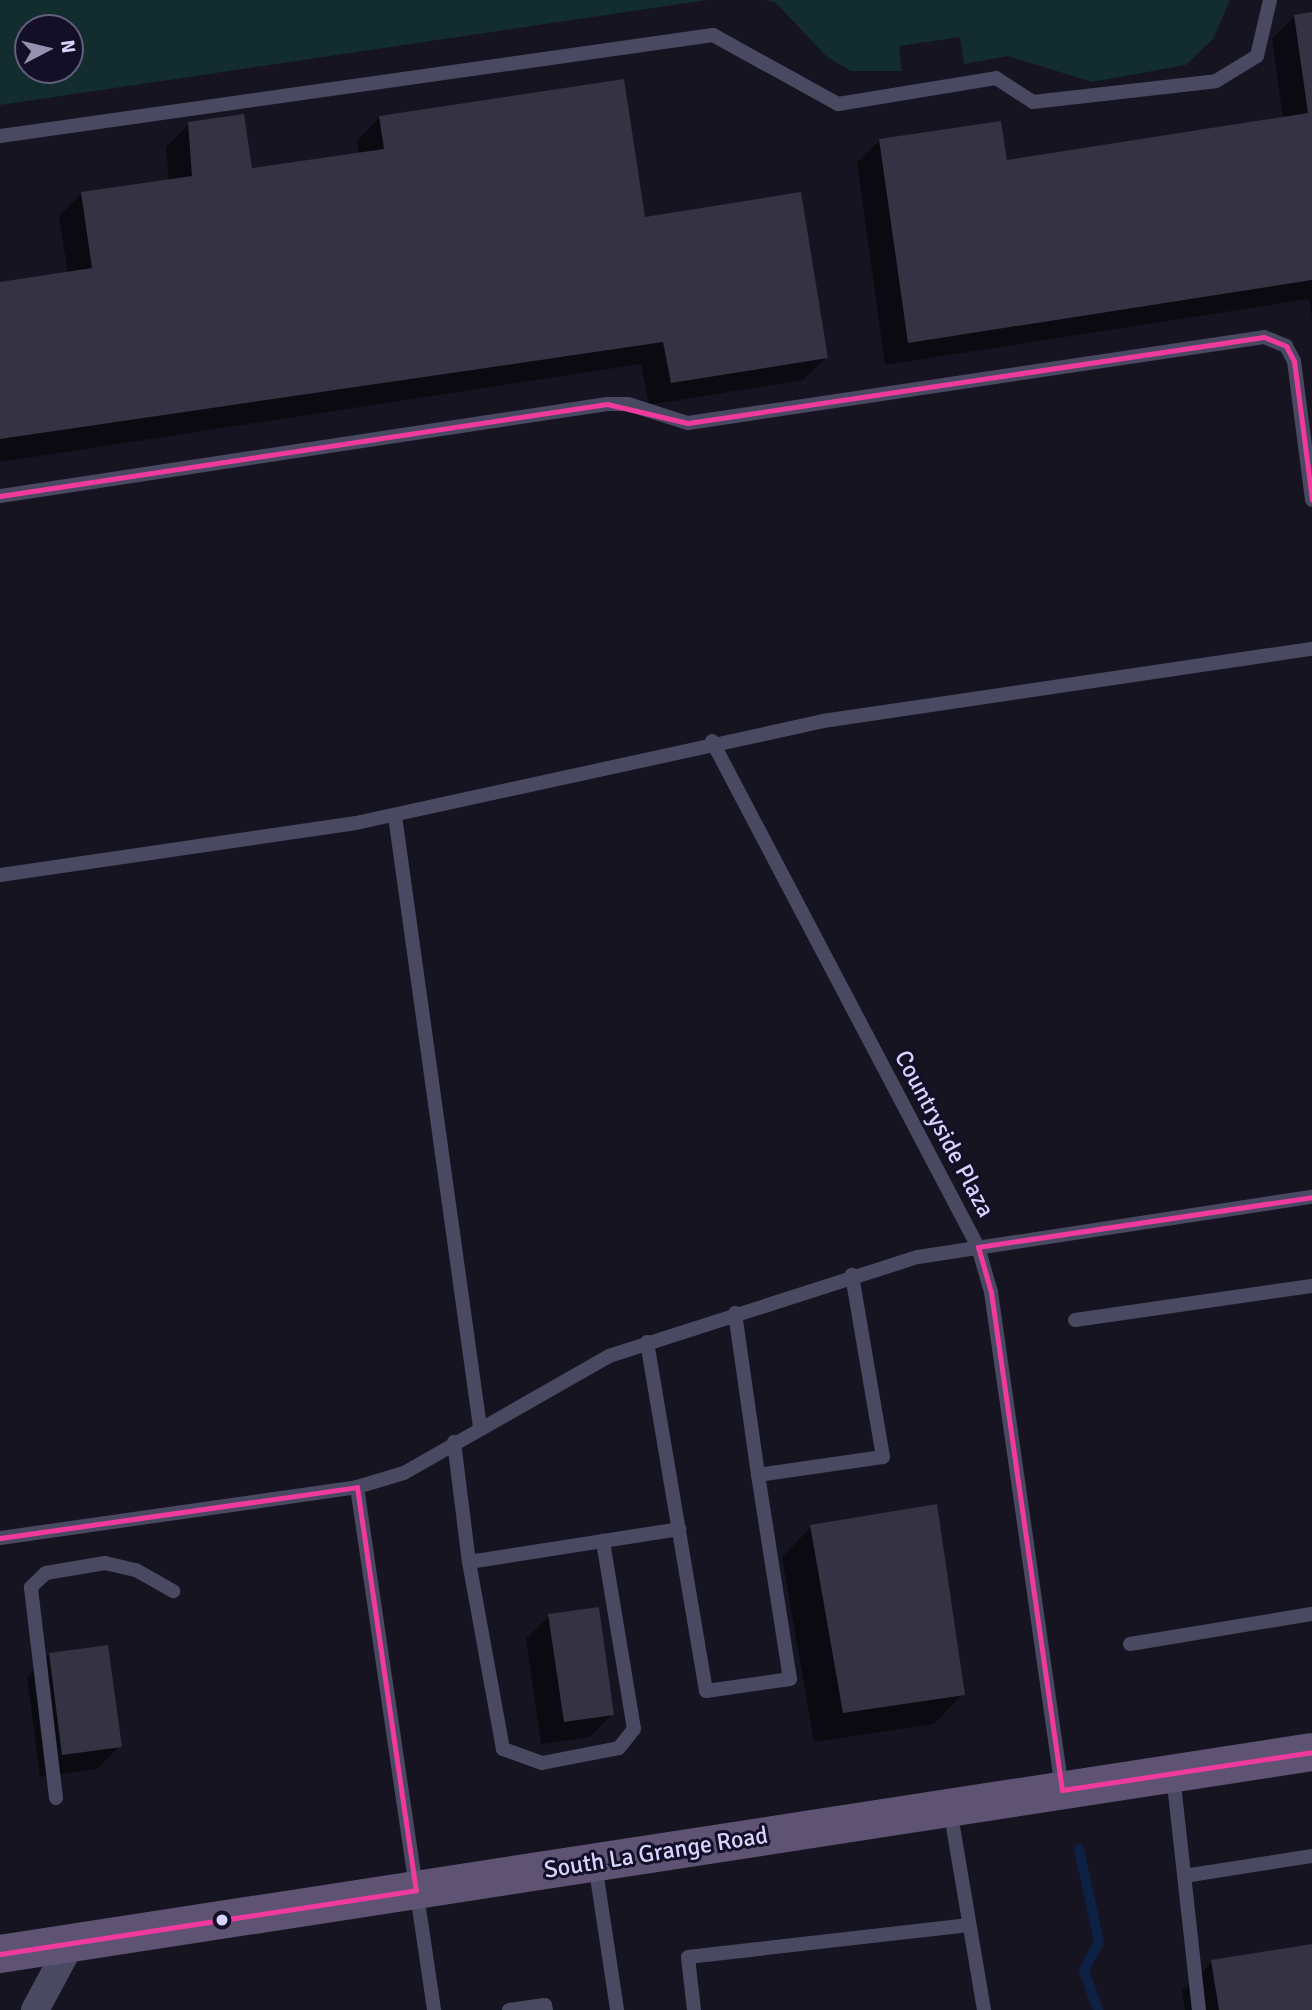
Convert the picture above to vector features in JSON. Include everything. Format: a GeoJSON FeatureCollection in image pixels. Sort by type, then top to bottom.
{"type":"FeatureCollection","features":[{"type":"Feature","properties":{"kind":"main road","name":"South La Grange Road"},"geometry":{"type":"LineString","coordinates":[[0,1954],[1312,1752]]}},
{"type":"Feature","properties":{"kind":"street"},"geometry":{"type":"LineString","coordinates":[[34,2010],[71,1943]]}},
{"type":"Feature","properties":{"kind":"lane"},"geometry":{"type":"LineString","coordinates":[[0,136],[713,35],[838,104],[996,78],[1033,102],[1046,101],[1216,81],[1257,56],[1270,0]]}},
{"type":"Feature","properties":{"kind":"lane"},"geometry":{"type":"LineString","coordinates":[[0,496],[607,404],[628,404],[688,423],[1264,337],[1286,346],[1294,361],[1312,500]]}},
{"type":"Feature","properties":{"kind":"lane"},"geometry":{"type":"LineString","coordinates":[[0,875],[395,816],[712,741],[1312,649]]}},
{"type":"Feature","properties":{"kind":"lane","name":"Countryside Plaza"},"geometry":{"type":"LineString","coordinates":[[712,741],[978,1247],[991,1292],[1062,1790]]}},
{"type":"Feature","properties":{"kind":"lane"},"geometry":{"type":"LineString","coordinates":[[395,816],[481,1427]]}},
{"type":"Feature","properties":{"kind":"lane"},"geometry":{"type":"LineString","coordinates":[[0,1538],[357,1487],[404,1473],[558,1380],[647,1342],[852,1275],[978,1247],[1312,1197]]}},
{"type":"Feature","properties":{"kind":"lane"},"geometry":{"type":"LineString","coordinates":[[758,1475],[883,1457],[852,1275]]}},
{"type":"Feature","properties":{"kind":"lane"},"geometry":{"type":"LineString","coordinates":[[1075,1320],[1312,1286]]}},
{"type":"Feature","properties":{"kind":"lane"},"geometry":{"type":"LineString","coordinates":[[647,1342],[706,1691],[790,1679],[734,1313]]}},
{"type":"Feature","properties":{"kind":"lane"},"geometry":{"type":"LineString","coordinates":[[454,1443],[470,1562],[503,1749],[542,1763],[619,1748],[634,1729],[603,1541]]}},
{"type":"Feature","properties":{"kind":"lane"},"geometry":{"type":"LineString","coordinates":[[357,1487],[434,2010]]}},
{"type":"Feature","properties":{"kind":"lane"},"geometry":{"type":"LineString","coordinates":[[470,1562],[679,1529]]}},
{"type":"Feature","properties":{"kind":"lane"},"geometry":{"type":"LineString","coordinates":[[56,1798],[31,1587],[46,1573],[105,1563],[136,1570],[173,1591]]}},
{"type":"Feature","properties":{"kind":"lane"},"geometry":{"type":"LineString","coordinates":[[1130,1644],[1312,1614]]}},
{"type":"Feature","properties":{"kind":"lane"},"geometry":{"type":"LineString","coordinates":[[1172,1773],[1199,2010]]}},
{"type":"Feature","properties":{"kind":"lane"},"geometry":{"type":"LineString","coordinates":[[949,1808],[984,2010]]}},
{"type":"Feature","properties":{"kind":"lane"},"geometry":{"type":"LineString","coordinates":[[1184,1875],[1312,1856]]}},
{"type":"Feature","properties":{"kind":"lane"},"geometry":{"type":"LineString","coordinates":[[595,1863],[617,2010]]}},
{"type":"Feature","properties":{"kind":"lane"},"geometry":{"type":"LineString","coordinates":[[694,2010],[688,1956],[969,1925]]}},
{"type":"Feature","properties":{"kind":"lane"},"geometry":{"type":"LineString","coordinates":[[509,2010],[545,2005],[546,2010]]}},
{"type":"Feature","properties":{"kind":"green space"},"geometry":{"type":"Polygon","coordinates":[[[0,0],[707,0],[0,105],[0,0]]]}},
{"type":"Feature","properties":{"kind":"green space"},"geometry":{"type":"Polygon","coordinates":[[[764,0],[1230,0],[1213,39],[1186,65],[1092,82],[1008,56],[964,64],[960,37],[899,46],[902,71],[851,71],[827,57],[775,2],[764,0]]]}},
{"type":"Feature","properties":{"kind":"building"},"geometry":{"type":"Polygon","coordinates":[[[1312,12],[1312,280],[908,343],[879,139],[1001,121],[1007,160],[1308,113],[1294,15],[1312,12]]]}},
{"type":"Feature","properties":{"kind":"building"},"geometry":{"type":"Polygon","coordinates":[[[624,79],[645,217],[801,192],[828,358],[671,383],[663,342],[0,439],[0,282],[92,268],[81,192],[192,176],[188,122],[244,114],[252,168],[384,149],[379,116],[624,79]]]}},
{"type":"Feature","properties":{"kind":"building"},"geometry":{"type":"Polygon","coordinates":[[[937,1504],[965,1695],[843,1713],[810,1525],[937,1504]]]}},
{"type":"Feature","properties":{"kind":"building"},"geometry":{"type":"Polygon","coordinates":[[[599,1607],[614,1715],[564,1722],[548,1614],[599,1607]]]}},
{"type":"Feature","properties":{"kind":"building"},"geometry":{"type":"Polygon","coordinates":[[[108,1645],[122,1747],[62,1755],[49,1653],[108,1645]]]}},
{"type":"Feature","properties":{"kind":"building"},"geometry":{"type":"Polygon","coordinates":[[[1312,1944],[1312,2010],[1219,2010],[1211,1960],[1312,1944]]]}},
{"type":"Feature","properties":{"kind":"waterway"},"geometry":{"type":"LineString","coordinates":[[1079,1849],[1099,1942],[1084,1970],[1098,2010]]}},
{"type":"Feature","properties":{"kind":"transit line"},"geometry":{"type":"LineString","coordinates":[[0,496],[607,404],[688,423],[1264,337],[1286,346],[1294,361],[1312,500]]}},
{"type":"Feature","properties":{"kind":"transit line"},"geometry":{"type":"LineString","coordinates":[[978,1247],[1312,1197]]}},
{"type":"Feature","properties":{"kind":"transit line"},"geometry":{"type":"LineString","coordinates":[[978,1247],[991,1292],[1062,1790]]}},
{"type":"Feature","properties":{"kind":"transit line"},"geometry":{"type":"LineString","coordinates":[[357,1487],[416,1890]]}},
{"type":"Feature","properties":{"kind":"transit line"},"geometry":{"type":"LineString","coordinates":[[0,1538],[357,1487]]}},
{"type":"Feature","properties":{"kind":"transit line"},"geometry":{"type":"LineString","coordinates":[[1062,1790],[1312,1752]]}},
{"type":"Feature","properties":{"kind":"transit line"},"geometry":{"type":"LineString","coordinates":[[0,1954],[416,1890]]}}]}
